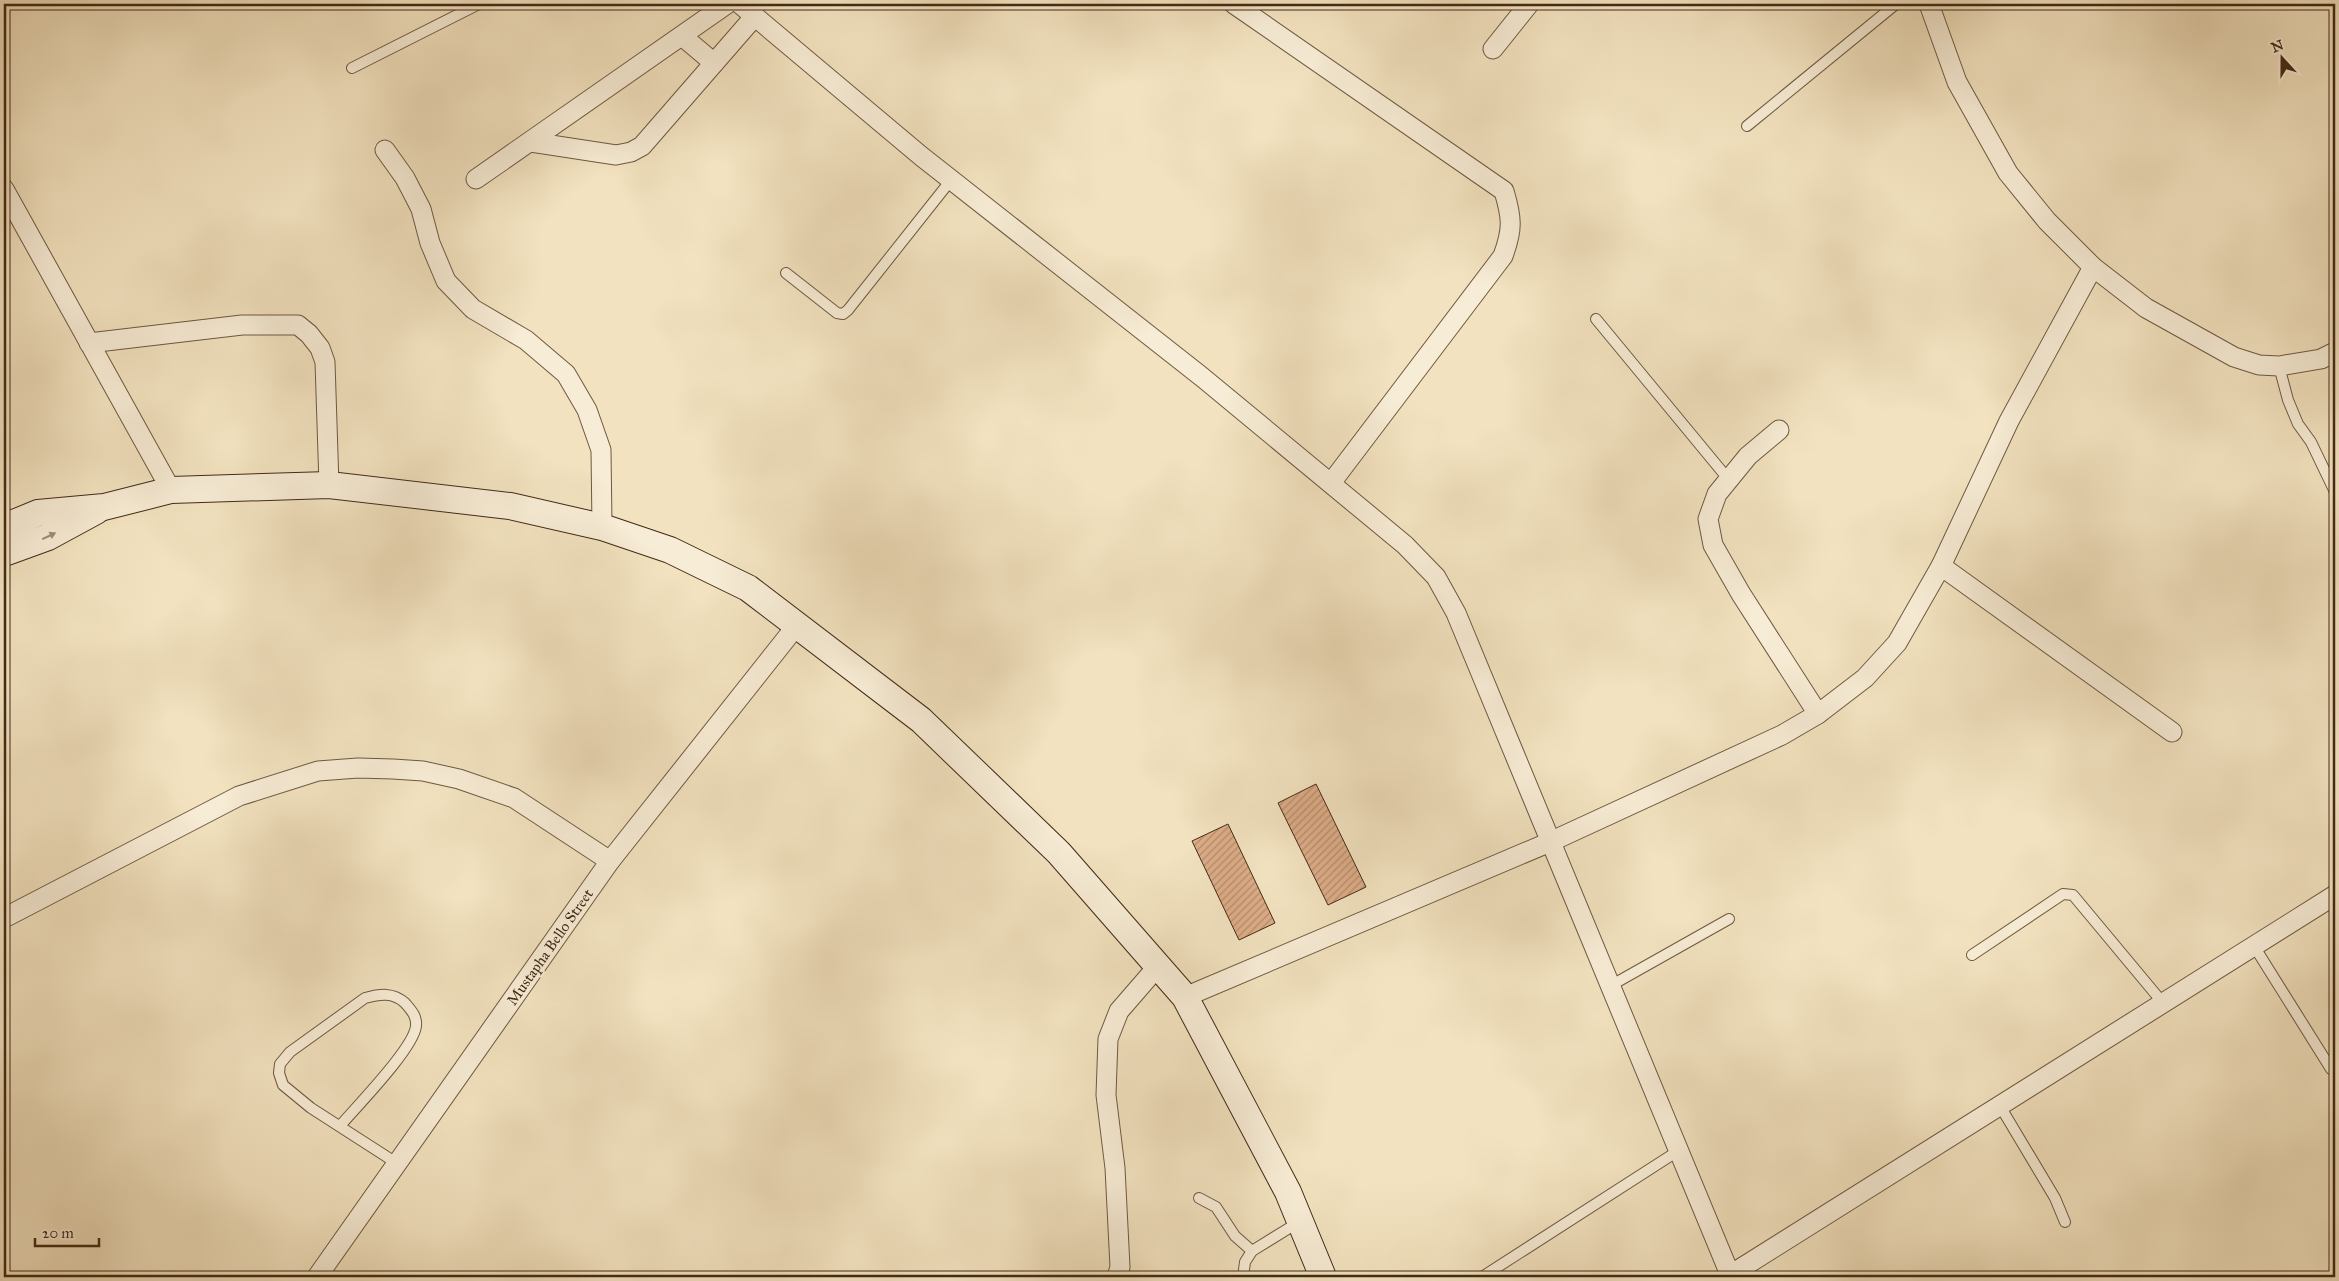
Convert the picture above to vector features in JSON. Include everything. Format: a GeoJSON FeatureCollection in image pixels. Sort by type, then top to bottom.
{"type":"FeatureCollection","features":[{"type":"Feature","properties":{"kind":"street"},"geometry":{"type":"LineString","coordinates":[[476,179],[727,4]]}},
{"type":"Feature","properties":{"kind":"street"},"geometry":{"type":"LineString","coordinates":[[740,4],[951,180],[1202,376],[1406,545],[1436,577],[1456,613],[1729,1277],[2335,895]]}},
{"type":"Feature","properties":{"kind":"street"},"geometry":{"type":"LineString","coordinates":[[1234,4],[1504,191],[1511,215],[1509,240],[1503,256],[1331,483]]}},
{"type":"Feature","properties":{"kind":"street"},"geometry":{"type":"LineString","coordinates":[[1493,49],[1529,4]]}},
{"type":"Feature","properties":{"kind":"street"},"geometry":{"type":"LineString","coordinates":[[1929,4],[1957,82],[2008,173],[2047,221],[2094,267],[2146,308],[2234,358],[2259,365],[2279,366],[2321,359],[2335,352]]}},
{"type":"Feature","properties":{"kind":"street"},"geometry":{"type":"LineString","coordinates":[[531,142],[616,154],[631,152],[642,146],[755,16]]}},
{"type":"Feature","properties":{"kind":"street"},"geometry":{"type":"LineString","coordinates":[[682,36],[714,63]]}},
{"type":"Feature","properties":{"kind":"street"},"geometry":{"type":"LineString","coordinates":[[385,150],[405,178],[421,209],[430,242],[446,281],[473,309],[526,340],[566,374],[587,410],[601,450],[602,527]]}},
{"type":"Feature","properties":{"kind":"street"},"geometry":{"type":"LineString","coordinates":[[4,189],[171,490]]}},
{"type":"Feature","properties":{"kind":"street"},"geometry":{"type":"LineString","coordinates":[[1184,997],[1550,842],[1782,735],[1818,714],[1865,678],[1897,643],[1941,566],[2009,421],[2094,267]]}},
{"type":"Feature","properties":{"kind":"street"},"geometry":{"type":"LineString","coordinates":[[89,343],[242,325],[298,325],[309,334],[320,348],[325,362],[329,485]]}},
{"type":"Feature","properties":{"kind":"street"},"geometry":{"type":"LineString","coordinates":[[1779,430],[1748,456],[1717,494],[1708,519],[1712,545],[1740,594],[1818,714]]}},
{"type":"Feature","properties":{"kind":"street"},"geometry":{"type":"LineString","coordinates":[[4,526],[38,513],[104,507],[171,490],[329,485],[510,506],[602,527],[670,550],[748,588],[922,720],[1059,853],[1184,997],[1288,1192],[1323,1277]]}},
{"type":"Feature","properties":{"kind":"street"},"geometry":{"type":"LineString","coordinates":[[4,553],[48,537],[104,507]]}},
{"type":"Feature","properties":{"kind":"street"},"geometry":{"type":"LineString","coordinates":[[1941,566],[2172,732]]}},
{"type":"Feature","properties":{"kind":"street","name":"Mustapha Bello Street"},"geometry":{"type":"LineString","coordinates":[[317,1277],[610,861],[797,625]]}},
{"type":"Feature","properties":{"kind":"street"},"geometry":{"type":"LineString","coordinates":[[4,918],[239,796],[318,771],[358,768],[393,769],[423,771],[459,779],[514,798],[610,861]]}},
{"type":"Feature","properties":{"kind":"street"},"geometry":{"type":"LineString","coordinates":[[1118,1277],[1120,1267],[1115,1168],[1106,1095],[1108,1039],[1119,1012],[1158,966]]}},
{"type":"Feature","properties":{"kind":"lane"},"geometry":{"type":"LineString","coordinates":[[352,68],[479,4]]}},
{"type":"Feature","properties":{"kind":"lane"},"geometry":{"type":"LineString","coordinates":[[1748,126],[1896,4]]}},
{"type":"Feature","properties":{"kind":"lane"},"geometry":{"type":"LineString","coordinates":[[786,272],[837,313],[843,314],[951,180]]}},
{"type":"Feature","properties":{"kind":"lane"},"geometry":{"type":"LineString","coordinates":[[1596,319],[1729,480]]}},
{"type":"Feature","properties":{"kind":"lane"},"geometry":{"type":"LineString","coordinates":[[2279,366],[2291,408],[2298,424],[2311,442],[2335,492]]}},
{"type":"Feature","properties":{"kind":"lane"},"geometry":{"type":"LineString","coordinates":[[1972,955],[2062,894],[2073,894],[2163,1003]]}},
{"type":"Feature","properties":{"kind":"lane"},"geometry":{"type":"LineString","coordinates":[[1610,986],[1729,919]]}},
{"type":"Feature","properties":{"kind":"lane"},"geometry":{"type":"LineString","coordinates":[[2254,946],[2331,1069]]}},
{"type":"Feature","properties":{"kind":"lane"},"geometry":{"type":"LineString","coordinates":[[340,1126],[410,1043],[416,1026],[414,1012],[402,1001],[391,995],[365,998],[290,1052],[280,1064],[279,1073],[283,1085],[311,1108],[398,1164]]}},
{"type":"Feature","properties":{"kind":"lane"},"geometry":{"type":"LineString","coordinates":[[2000,1106],[2048,1184],[2065,1222]]}},
{"type":"Feature","properties":{"kind":"lane"},"geometry":{"type":"LineString","coordinates":[[1482,1277],[1678,1151]]}},
{"type":"Feature","properties":{"kind":"lane"},"geometry":{"type":"LineString","coordinates":[[1199,1198],[1216,1207],[1235,1236],[1252,1251]]}},
{"type":"Feature","properties":{"kind":"lane"},"geometry":{"type":"LineString","coordinates":[[1243,1277],[1246,1262],[1252,1251],[1300,1222]]}},
{"type":"Feature","properties":{"kind":"building"},"geometry":{"type":"Polygon","coordinates":[[[1316,784],[1366,887],[1328,905],[1278,803],[1316,784]]]}},
{"type":"Feature","properties":{"kind":"building"},"geometry":{"type":"Polygon","coordinates":[[[1228,824],[1275,923],[1239,940],[1192,841],[1228,824]]]}}]}
